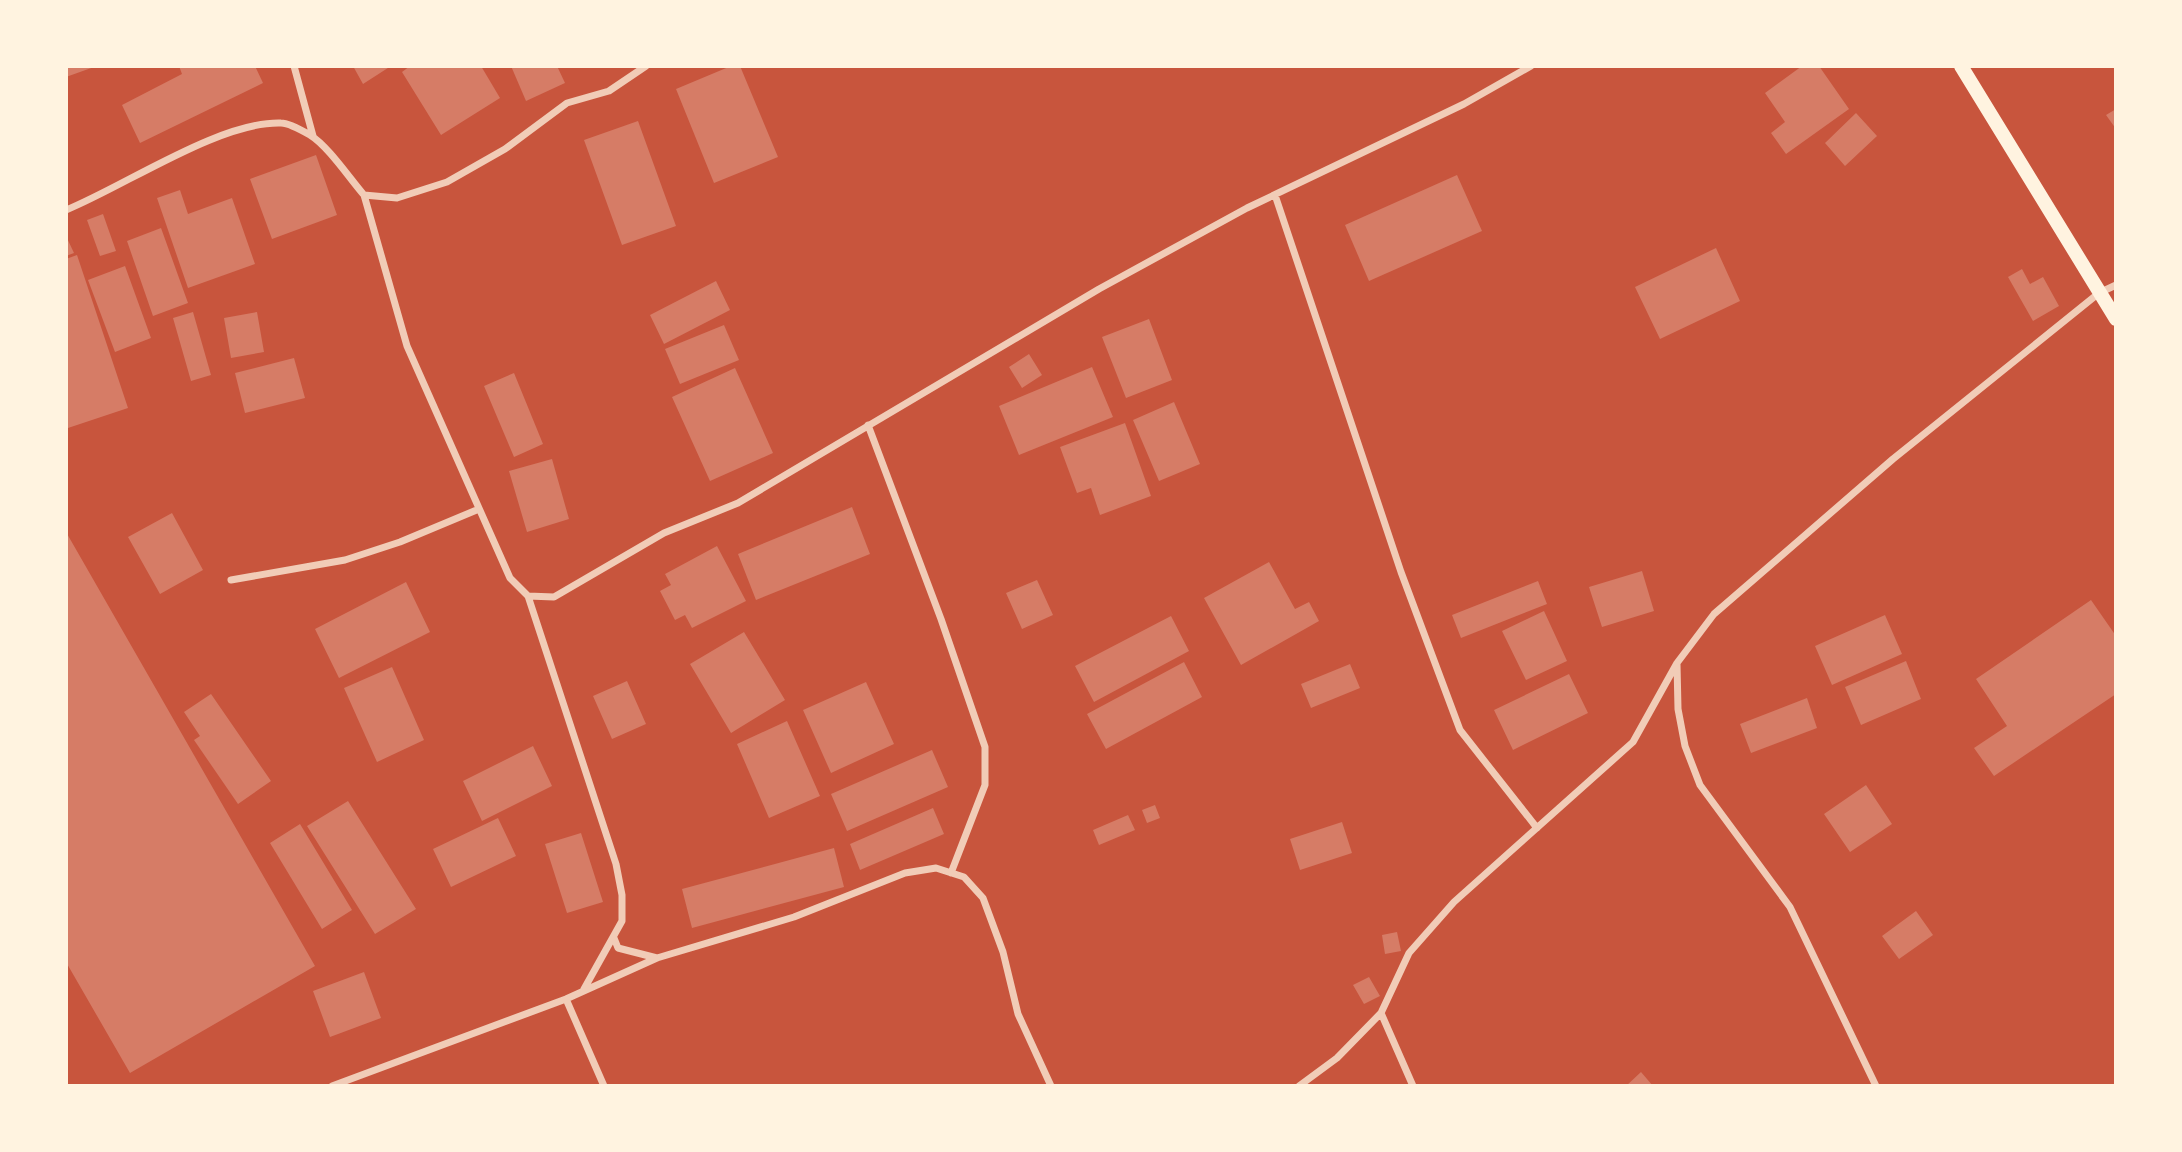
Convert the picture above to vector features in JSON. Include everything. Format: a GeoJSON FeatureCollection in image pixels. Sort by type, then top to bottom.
{"type":"FeatureCollection","features":[{"type":"Feature","properties":{"kind":"main road"},"geometry":{"type":"LineString","coordinates":[[1961,66],[2116,319]]}},
{"type":"Feature","properties":{"kind":"street"},"geometry":{"type":"LineString","coordinates":[[294,66],[313,136]]}},
{"type":"Feature","properties":{"kind":"street"},"geometry":{"type":"LineString","coordinates":[[364,195],[397,198],[447,182],[505,149],[567,103],[609,91],[646,66]]}},
{"type":"Feature","properties":{"kind":"street"},"geometry":{"type":"LineString","coordinates":[[527,596],[554,597],[664,533],[738,503],[1099,289],[1275,194],[1464,104],[1531,66]]}},
{"type":"Feature","properties":{"kind":"street"},"geometry":{"type":"LineString","coordinates":[[66,210],[132,180],[178,153],[246,128],[283,122],[313,136],[364,195],[407,346],[510,579],[527,596],[616,864],[622,895],[622,922],[583,990]]}},
{"type":"Feature","properties":{"kind":"street"},"geometry":{"type":"LineString","coordinates":[[1275,194],[1401,572],[1460,730],[1537,828]]}},
{"type":"Feature","properties":{"kind":"street"},"geometry":{"type":"LineString","coordinates":[[1299,1086],[1337,1058],[1381,1013],[1409,953],[1454,902],[1633,742],[1677,663],[1714,614],[1893,458],[2099,293],[2116,285]]}},
{"type":"Feature","properties":{"kind":"street"},"geometry":{"type":"LineString","coordinates":[[868,425],[941,619],[985,747],[985,785],[951,873]]}},
{"type":"Feature","properties":{"kind":"street"},"geometry":{"type":"LineString","coordinates":[[231,580],[345,561],[400,542],[479,509]]}},
{"type":"Feature","properties":{"kind":"street"},"geometry":{"type":"LineString","coordinates":[[1677,663],[1678,709],[1685,746],[1700,785],[1790,907],[1876,1086]]}},
{"type":"Feature","properties":{"kind":"street"},"geometry":{"type":"LineString","coordinates":[[332,1086],[566,999],[657,958],[794,917],[905,873],[936,868],[964,877],[983,898],[1003,952],[1018,1014],[1051,1086]]}},
{"type":"Feature","properties":{"kind":"street"},"geometry":{"type":"LineString","coordinates":[[614,938],[618,948],[657,958]]}},
{"type":"Feature","properties":{"kind":"street"},"geometry":{"type":"LineString","coordinates":[[566,999],[604,1086]]}},
{"type":"Feature","properties":{"kind":"street"},"geometry":{"type":"LineString","coordinates":[[1381,1013],[1413,1086]]}},
{"type":"Feature","properties":{"kind":"building"},"geometry":{"type":"Polygon","coordinates":[[[66,66],[94,66],[94,67],[66,77],[66,66]]]}},
{"type":"Feature","properties":{"kind":"building"},"geometry":{"type":"Polygon","coordinates":[[[179,66],[255,66],[263,83],[140,143],[122,105],[182,74],[179,66]]]}},
{"type":"Feature","properties":{"kind":"building"},"geometry":{"type":"Polygon","coordinates":[[[353,66],[391,66],[363,84],[353,66]]]}},
{"type":"Feature","properties":{"kind":"building"},"geometry":{"type":"Polygon","coordinates":[[[410,66],[481,66],[500,98],[441,135],[402,72],[410,66]]]}},
{"type":"Feature","properties":{"kind":"building"},"geometry":{"type":"Polygon","coordinates":[[[511,66],[557,66],[565,83],[526,101],[511,66]]]}},
{"type":"Feature","properties":{"kind":"building"},"geometry":{"type":"Polygon","coordinates":[[[731,66],[740,66],[778,157],[714,183],[676,89],[731,66]]]}},
{"type":"Feature","properties":{"kind":"building"},"geometry":{"type":"Polygon","coordinates":[[[1802,66],[1819,66],[1849,109],[1786,154],[1771,133],[1785,122],[1765,93],[1802,66]]]}},
{"type":"Feature","properties":{"kind":"building"},"geometry":{"type":"Polygon","coordinates":[[[2116,109],[2116,129],[2106,115],[2116,109]]]}},
{"type":"Feature","properties":{"kind":"building"},"geometry":{"type":"Polygon","coordinates":[[[1856,113],[1877,136],[1845,166],[1825,143],[1856,113]]]}},
{"type":"Feature","properties":{"kind":"building"},"geometry":{"type":"Polygon","coordinates":[[[638,121],[676,226],[622,245],[584,140],[638,121]]]}},
{"type":"Feature","properties":{"kind":"building"},"geometry":{"type":"Polygon","coordinates":[[[316,155],[337,215],[272,239],[250,179],[316,155]]]}},
{"type":"Feature","properties":{"kind":"building"},"geometry":{"type":"Polygon","coordinates":[[[1457,175],[1482,231],[1369,281],[1345,225],[1457,175]]]}},
{"type":"Feature","properties":{"kind":"building"},"geometry":{"type":"Polygon","coordinates":[[[180,190],[188,214],[232,198],[255,264],[188,288],[157,198],[180,190]]]}},
{"type":"Feature","properties":{"kind":"building"},"geometry":{"type":"Polygon","coordinates":[[[103,214],[116,251],[100,256],[87,220],[103,214]]]}},
{"type":"Feature","properties":{"kind":"building"},"geometry":{"type":"Polygon","coordinates":[[[161,228],[188,303],[153,316],[127,241],[161,228]]]}},
{"type":"Feature","properties":{"kind":"building"},"geometry":{"type":"Polygon","coordinates":[[[66,236],[74,253],[66,256],[66,236]]]}},
{"type":"Feature","properties":{"kind":"building"},"geometry":{"type":"Polygon","coordinates":[[[1716,248],[1740,301],[1660,339],[1635,287],[1716,248]]]}},
{"type":"Feature","properties":{"kind":"building"},"geometry":{"type":"Polygon","coordinates":[[[77,255],[128,408],[68,428],[66,259],[77,255]]]}},
{"type":"Feature","properties":{"kind":"building"},"geometry":{"type":"Polygon","coordinates":[[[125,266],[151,338],[115,352],[88,280],[125,266]]]}},
{"type":"Feature","properties":{"kind":"building"},"geometry":{"type":"Polygon","coordinates":[[[2022,269],[2030,284],[2043,277],[2059,306],[2033,321],[2008,277],[2022,269]]]}},
{"type":"Feature","properties":{"kind":"building"},"geometry":{"type":"Polygon","coordinates":[[[716,281],[730,310],[664,344],[650,315],[716,281]]]}},
{"type":"Feature","properties":{"kind":"building"},"geometry":{"type":"Polygon","coordinates":[[[193,312],[211,375],[191,381],[173,318],[193,312]]]}},
{"type":"Feature","properties":{"kind":"building"},"geometry":{"type":"Polygon","coordinates":[[[257,312],[264,352],[231,358],[224,318],[257,312]]]}},
{"type":"Feature","properties":{"kind":"building"},"geometry":{"type":"Polygon","coordinates":[[[1149,319],[1172,380],[1126,398],[1102,337],[1149,319]]]}},
{"type":"Feature","properties":{"kind":"building"},"geometry":{"type":"Polygon","coordinates":[[[724,325],[739,360],[680,384],[665,349],[724,325]]]}},
{"type":"Feature","properties":{"kind":"building"},"geometry":{"type":"Polygon","coordinates":[[[1029,354],[1042,375],[1022,388],[1009,367],[1029,354]]]}},
{"type":"Feature","properties":{"kind":"building"},"geometry":{"type":"Polygon","coordinates":[[[294,358],[305,398],[245,413],[235,373],[294,358]]]}},
{"type":"Feature","properties":{"kind":"building"},"geometry":{"type":"Polygon","coordinates":[[[1092,367],[1113,417],[1019,455],[999,406],[1092,367]]]}},
{"type":"Feature","properties":{"kind":"building"},"geometry":{"type":"Polygon","coordinates":[[[735,368],[773,453],[710,481],[672,397],[735,368]]]}},
{"type":"Feature","properties":{"kind":"building"},"geometry":{"type":"Polygon","coordinates":[[[514,373],[543,444],[514,457],[484,386],[514,373]]]}},
{"type":"Feature","properties":{"kind":"building"},"geometry":{"type":"Polygon","coordinates":[[[1174,402],[1200,464],[1159,481],[1133,420],[1174,402]]]}},
{"type":"Feature","properties":{"kind":"building"},"geometry":{"type":"Polygon","coordinates":[[[1125,423],[1151,496],[1100,515],[1091,488],[1077,493],[1060,447],[1125,423]]]}},
{"type":"Feature","properties":{"kind":"building"},"geometry":{"type":"Polygon","coordinates":[[[552,459],[569,519],[527,532],[509,471],[552,459]]]}},
{"type":"Feature","properties":{"kind":"building"},"geometry":{"type":"Polygon","coordinates":[[[852,507],[870,554],[756,600],[738,554],[852,507]]]}},
{"type":"Feature","properties":{"kind":"building"},"geometry":{"type":"Polygon","coordinates":[[[172,513],[203,570],[160,594],[128,537],[172,513]]]}},
{"type":"Feature","properties":{"kind":"building"},"geometry":{"type":"Polygon","coordinates":[[[66,532],[315,966],[130,1073],[66,962],[66,532]]]}},
{"type":"Feature","properties":{"kind":"building"},"geometry":{"type":"Polygon","coordinates":[[[717,546],[746,601],[692,628],[685,615],[675,620],[660,591],[671,585],[665,574],[717,546]]]}},
{"type":"Feature","properties":{"kind":"building"},"geometry":{"type":"Polygon","coordinates":[[[1269,562],[1295,609],[1309,602],[1319,621],[1241,665],[1204,598],[1269,562]]]}},
{"type":"Feature","properties":{"kind":"building"},"geometry":{"type":"Polygon","coordinates":[[[1642,571],[1654,611],[1602,627],[1589,587],[1642,571]]]}},
{"type":"Feature","properties":{"kind":"building"},"geometry":{"type":"Polygon","coordinates":[[[1037,580],[1053,615],[1022,629],[1006,593],[1037,580]]]}},
{"type":"Feature","properties":{"kind":"building"},"geometry":{"type":"Polygon","coordinates":[[[1538,581],[1547,604],[1461,638],[1452,615],[1538,581]]]}},
{"type":"Feature","properties":{"kind":"building"},"geometry":{"type":"Polygon","coordinates":[[[406,582],[430,632],[339,678],[315,629],[406,582]]]}},
{"type":"Feature","properties":{"kind":"building"},"geometry":{"type":"Polygon","coordinates":[[[2091,600],[2116,636],[2116,694],[1994,776],[1974,748],[2007,726],[1976,679],[2091,600]]]}},
{"type":"Feature","properties":{"kind":"building"},"geometry":{"type":"Polygon","coordinates":[[[1544,611],[1567,661],[1526,680],[1502,631],[1544,611]]]}},
{"type":"Feature","properties":{"kind":"building"},"geometry":{"type":"Polygon","coordinates":[[[1885,615],[1902,654],[1832,685],[1815,646],[1885,615]]]}},
{"type":"Feature","properties":{"kind":"building"},"geometry":{"type":"Polygon","coordinates":[[[1171,616],[1189,651],[1094,702],[1075,666],[1171,616]]]}},
{"type":"Feature","properties":{"kind":"building"},"geometry":{"type":"Polygon","coordinates":[[[744,632],[785,700],[731,733],[690,664],[744,632]]]}},
{"type":"Feature","properties":{"kind":"building"},"geometry":{"type":"Polygon","coordinates":[[[1906,661],[1921,699],[1861,725],[1845,687],[1906,661]]]}},
{"type":"Feature","properties":{"kind":"building"},"geometry":{"type":"Polygon","coordinates":[[[1184,662],[1202,697],[1106,749],[1087,714],[1184,662]]]}},
{"type":"Feature","properties":{"kind":"building"},"geometry":{"type":"Polygon","coordinates":[[[1350,664],[1360,688],[1311,708],[1301,684],[1350,664]]]}},
{"type":"Feature","properties":{"kind":"building"},"geometry":{"type":"Polygon","coordinates":[[[392,667],[424,740],[377,762],[344,688],[392,667]]]}},
{"type":"Feature","properties":{"kind":"building"},"geometry":{"type":"Polygon","coordinates":[[[1569,674],[1588,713],[1513,750],[1494,710],[1569,674]]]}},
{"type":"Feature","properties":{"kind":"building"},"geometry":{"type":"Polygon","coordinates":[[[627,681],[646,724],[612,739],[593,696],[627,681]]]}},
{"type":"Feature","properties":{"kind":"building"},"geometry":{"type":"Polygon","coordinates":[[[866,682],[894,744],[831,773],[803,710],[866,682]]]}},
{"type":"Feature","properties":{"kind":"building"},"geometry":{"type":"Polygon","coordinates":[[[211,694],[271,781],[238,804],[194,740],[200,736],[184,712],[211,694]]]}},
{"type":"Feature","properties":{"kind":"building"},"geometry":{"type":"Polygon","coordinates":[[[1807,698],[1817,728],[1751,753],[1740,724],[1807,698]]]}},
{"type":"Feature","properties":{"kind":"building"},"geometry":{"type":"Polygon","coordinates":[[[787,721],[820,796],[769,818],[737,744],[787,721]]]}},
{"type":"Feature","properties":{"kind":"building"},"geometry":{"type":"Polygon","coordinates":[[[533,746],[552,786],[482,821],[463,781],[533,746]]]}},
{"type":"Feature","properties":{"kind":"building"},"geometry":{"type":"Polygon","coordinates":[[[932,750],[948,787],[847,831],[831,794],[932,750]]]}},
{"type":"Feature","properties":{"kind":"building"},"geometry":{"type":"Polygon","coordinates":[[[1866,785],[1892,824],[1850,852],[1824,814],[1866,785]]]}},
{"type":"Feature","properties":{"kind":"building"},"geometry":{"type":"Polygon","coordinates":[[[348,801],[416,909],[375,934],[307,826],[348,801]]]}},
{"type":"Feature","properties":{"kind":"building"},"geometry":{"type":"Polygon","coordinates":[[[1155,805],[1160,818],[1147,823],[1142,810],[1155,805]]]}},
{"type":"Feature","properties":{"kind":"building"},"geometry":{"type":"Polygon","coordinates":[[[933,808],[944,834],[860,870],[850,844],[933,808]]]}},
{"type":"Feature","properties":{"kind":"building"},"geometry":{"type":"Polygon","coordinates":[[[1128,815],[1135,830],[1099,845],[1093,830],[1128,815]]]}},
{"type":"Feature","properties":{"kind":"building"},"geometry":{"type":"Polygon","coordinates":[[[498,818],[516,856],[451,887],[433,849],[498,818]]]}},
{"type":"Feature","properties":{"kind":"building"},"geometry":{"type":"Polygon","coordinates":[[[1342,822],[1352,853],[1300,870],[1290,839],[1342,822]]]}},
{"type":"Feature","properties":{"kind":"building"},"geometry":{"type":"Polygon","coordinates":[[[300,824],[352,910],[322,929],[270,843],[300,824]]]}},
{"type":"Feature","properties":{"kind":"building"},"geometry":{"type":"Polygon","coordinates":[[[581,833],[603,902],[567,913],[545,844],[581,833]]]}},
{"type":"Feature","properties":{"kind":"building"},"geometry":{"type":"Polygon","coordinates":[[[834,848],[844,887],[692,928],[682,889],[834,848]]]}},
{"type":"Feature","properties":{"kind":"building"},"geometry":{"type":"Polygon","coordinates":[[[1916,911],[1933,935],[1899,959],[1882,936],[1916,911]]]}},
{"type":"Feature","properties":{"kind":"building"},"geometry":{"type":"Polygon","coordinates":[[[1397,932],[1401,951],[1385,954],[1382,935],[1397,932]]]}},
{"type":"Feature","properties":{"kind":"building"},"geometry":{"type":"Polygon","coordinates":[[[364,972],[381,1018],[330,1037],[313,991],[364,972]]]}},
{"type":"Feature","properties":{"kind":"building"},"geometry":{"type":"Polygon","coordinates":[[[1369,977],[1380,996],[1364,1004],[1353,985],[1369,977]]]}},
{"type":"Feature","properties":{"kind":"building"},"geometry":{"type":"Polygon","coordinates":[[[1641,1072],[1653,1086],[1626,1086],[1641,1072]]]}}]}
